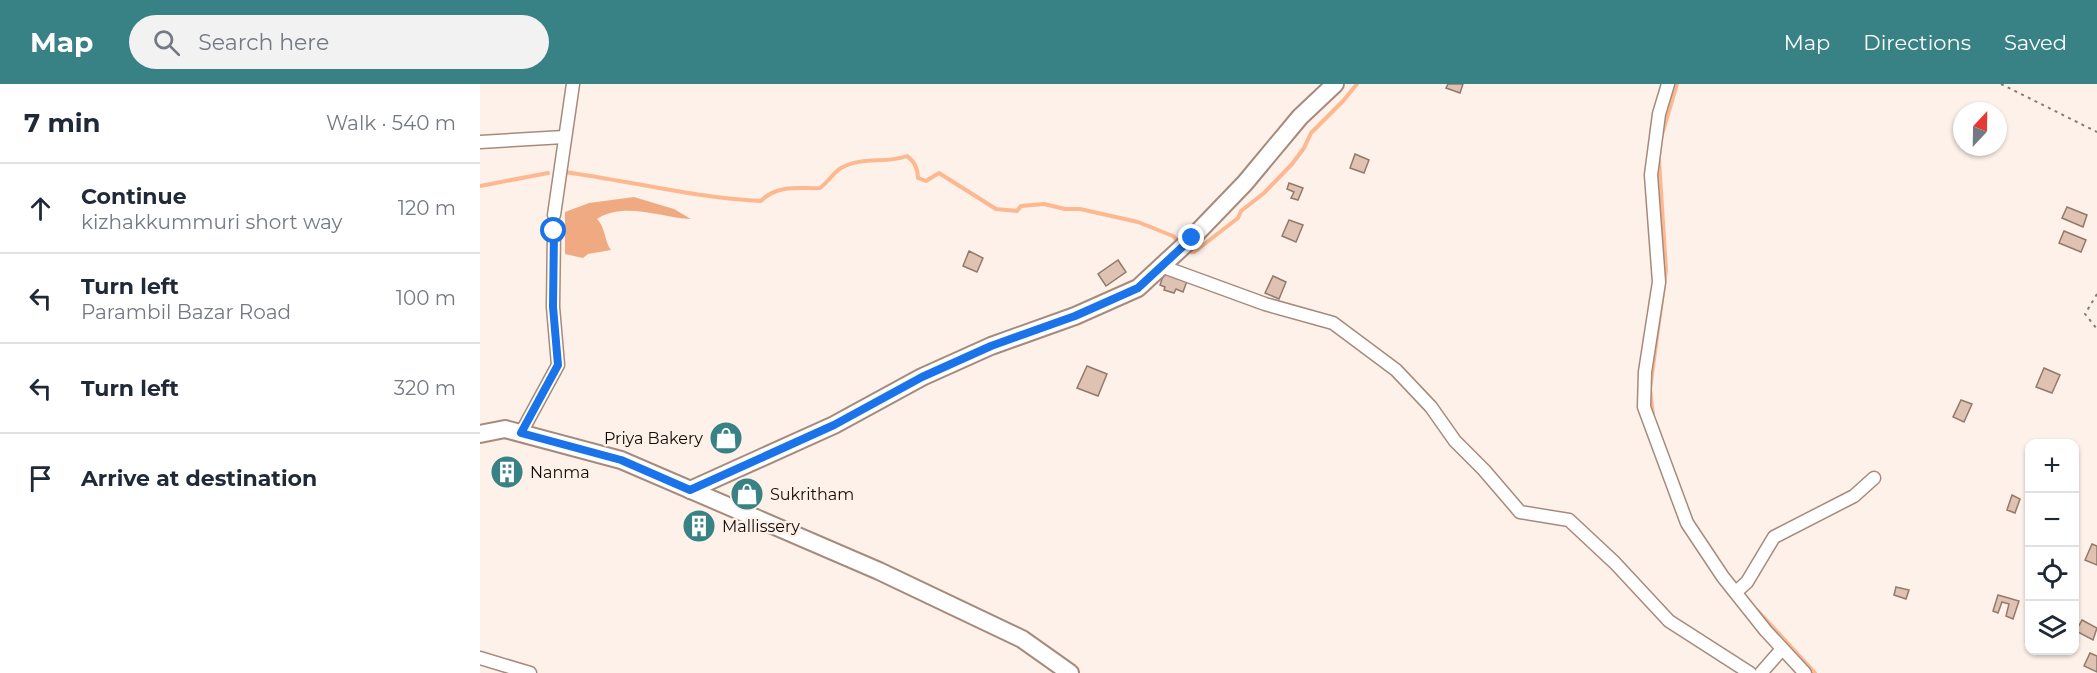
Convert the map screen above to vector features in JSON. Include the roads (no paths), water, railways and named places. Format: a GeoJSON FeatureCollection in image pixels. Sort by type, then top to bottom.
{"type":"FeatureCollection","features":[{"type":"Feature","properties":{"kind":"main road"},"geometry":{"type":"LineString","coordinates":[[690,490],[834,425],[922,377],[981,351],[1075,316],[1138,288],[1200,230],[1245,183],[1300,117],[1335,84]]}},
{"type":"Feature","properties":{"kind":"main road"},"geometry":{"type":"LineString","coordinates":[[480,434],[505,429],[621,460],[879,571],[1012,634],[1070,673]]}},
{"type":"Feature","properties":{"kind":"street"},"geometry":{"type":"LineString","coordinates":[[554,215],[573,84]]}},
{"type":"Feature","properties":{"kind":"street"},"geometry":{"type":"LineString","coordinates":[[1668,84],[1659,114],[1650,175],[1659,282],[1645,372],[1644,407],[1687,523],[1723,577],[1782,650],[1805,673]]}},
{"type":"Feature","properties":{"kind":"street"},"geometry":{"type":"LineString","coordinates":[[480,142],[564,137]]}},
{"type":"Feature","properties":{"kind":"street"},"geometry":{"type":"LineString","coordinates":[[521,433],[558,365],[553,307],[554,231]]}},
{"type":"Feature","properties":{"kind":"street"},"geometry":{"type":"LineString","coordinates":[[1161,267],[1265,304],[1333,323],[1396,370],[1431,407],[1455,441],[1520,512],[1569,520],[1615,563],[1669,621],[1750,673]]}},
{"type":"Feature","properties":{"kind":"street"},"geometry":{"type":"LineString","coordinates":[[1736,592],[1747,582],[1773,537],[1854,496],[1874,478]]}},
{"type":"Feature","properties":{"kind":"street"},"geometry":{"type":"LineString","coordinates":[[1761,673],[1782,650]]}},
{"type":"Feature","properties":{"kind":"street"},"geometry":{"type":"LineString","coordinates":[[480,658],[530,673]]}},
{"type":"Feature","properties":{"kind":"waterway"},"geometry":{"type":"LineString","coordinates":[[1186,251],[1194,252],[1238,218],[1241,211],[1264,193],[1292,164],[1304,148],[1311,133],[1357,84]]}},
{"type":"Feature","properties":{"kind":"waterway"},"geometry":{"type":"LineString","coordinates":[[1661,138],[1677,84]]}},
{"type":"Feature","properties":{"kind":"waterway"},"geometry":{"type":"LineString","coordinates":[[565,172],[687,193],[761,201],[781,190],[820,188],[838,170],[849,164],[907,156],[912,160],[918,178],[926,181],[939,173],[996,209],[1017,211],[1021,206],[1044,204],[1065,209],[1080,209],[1138,222],[1173,236],[1181,244]]}},
{"type":"Feature","properties":{"kind":"waterway"},"geometry":{"type":"LineString","coordinates":[[1653,415],[1650,389],[1666,270],[1659,160]]}},
{"type":"Feature","properties":{"kind":"waterway"},"geometry":{"type":"LineString","coordinates":[[480,186],[548,173]]}},
{"type":"Feature","properties":{"kind":"waterway"},"geometry":{"type":"LineString","coordinates":[[1757,610],[1815,673]]}},
{"type":"Feature","properties":{"kind":"place","name":"Priya Bakery"},"geometry":{"type":"Point","coordinates":[726,438]}},
{"type":"Feature","properties":{"kind":"place","name":"Nanma"},"geometry":{"type":"Point","coordinates":[507,472]}},
{"type":"Feature","properties":{"kind":"place","name":"Sukritham"},"geometry":{"type":"Point","coordinates":[747,494]}},
{"type":"Feature","properties":{"kind":"place","name":"Mallissery"},"geometry":{"type":"Point","coordinates":[699,526]}}]}
